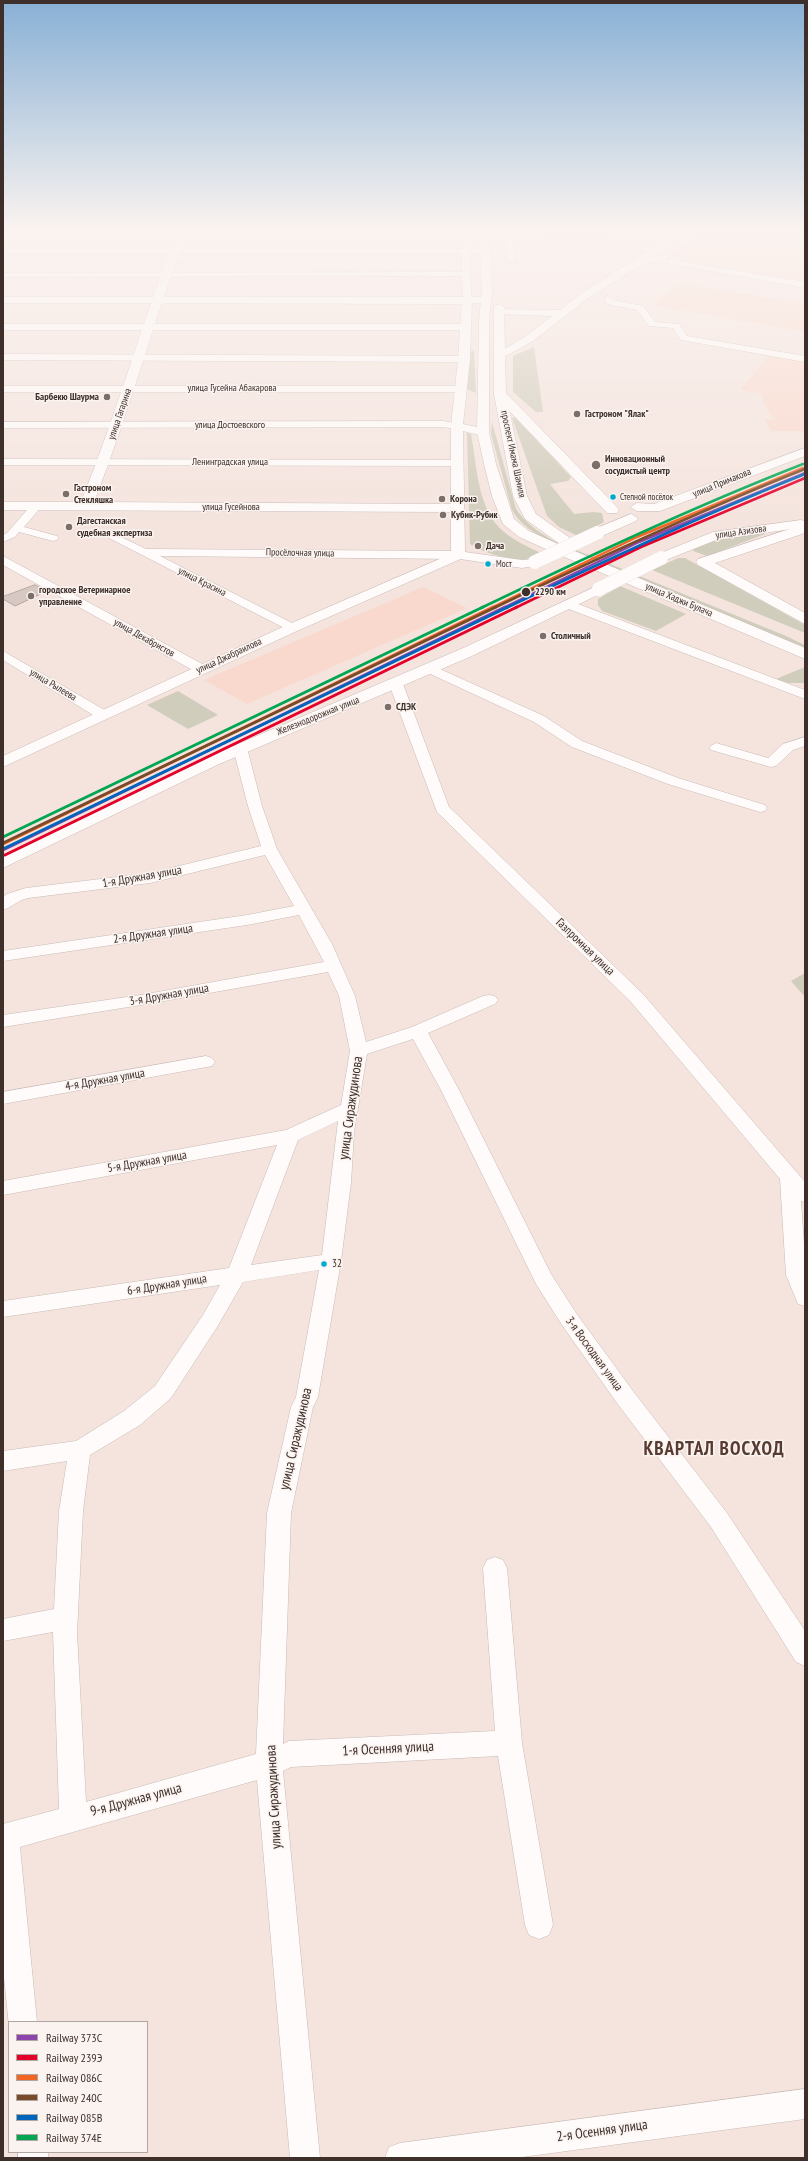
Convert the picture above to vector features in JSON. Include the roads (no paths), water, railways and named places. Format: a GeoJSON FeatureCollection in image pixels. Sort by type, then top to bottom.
{"type":"FeatureCollection","features":[{"type":"Feature","properties":{"kind":"main road","name":"улица Гагарина"},"geometry":{"type":"LineString","coordinates":[[91,506],[109,462],[153,330]]}},
{"type":"Feature","properties":{"kind":"main road"},"geometry":{"type":"LineString","coordinates":[[466,330],[457,426],[459,508],[458,554],[522,564],[535,562],[637,514]]}},
{"type":"Feature","properties":{"kind":"main road","name":"проспект Имама Шамиля"},"geometry":{"type":"LineString","coordinates":[[484,330],[483,432],[498,496],[508,521],[524,534],[559,544]]}},
{"type":"Feature","properties":{"kind":"main road","name":"проспект Имама Шамиля"},"geometry":{"type":"LineString","coordinates":[[498,330],[500,394],[520,496],[530,516],[559,544]]}},
{"type":"Feature","properties":{"kind":"main road"},"geometry":{"type":"LineString","coordinates":[[500,356],[529,339],[540,330]]}},
{"type":"Feature","properties":{"kind":"main road"},"geometry":{"type":"LineString","coordinates":[[464,356],[484,343]]}},
{"type":"Feature","properties":{"kind":"main road"},"geometry":{"type":"LineString","coordinates":[[460,389],[484,397]]}},
{"type":"Feature","properties":{"kind":"main road","name":"проспект Имама Шамиля"},"geometry":{"type":"LineString","coordinates":[[500,394],[518,411],[598,496],[616,510]]}},
{"type":"Feature","properties":{"kind":"main road"},"geometry":{"type":"LineString","coordinates":[[503,410],[514,409],[518,411]]}},
{"type":"Feature","properties":{"kind":"main road"},"geometry":{"type":"LineString","coordinates":[[457,426],[483,432]]}},
{"type":"Feature","properties":{"kind":"main road","name":"улица Примакова"},"geometry":{"type":"LineString","coordinates":[[637,514],[805,452]]}},
{"type":"Feature","properties":{"kind":"main road","name":"улица Примакова"},"geometry":{"type":"LineString","coordinates":[[637,514],[699,499],[805,458]]}},
{"type":"Feature","properties":{"kind":"main road","name":"улица Гусейнова"},"geometry":{"type":"LineString","coordinates":[[3,506],[459,508]]}},
{"type":"Feature","properties":{"kind":"main road"},"geometry":{"type":"LineString","coordinates":[[603,531],[616,510],[637,514]]}},
{"type":"Feature","properties":{"kind":"main road","name":"улица Азизова"},"geometry":{"type":"LineString","coordinates":[[599,589],[680,549],[713,536],[804,525]]}},
{"type":"Feature","properties":{"kind":"main road","name":"улица Азизова"},"geometry":{"type":"LineString","coordinates":[[703,562],[804,525]]}},
{"type":"Feature","properties":{"kind":"main road","name":"улица Хаджи Булача"},"geometry":{"type":"LineString","coordinates":[[559,544],[805,640]]}},
{"type":"Feature","properties":{"kind":"main road","name":"улица Хаджи Булача"},"geometry":{"type":"LineString","coordinates":[[559,544],[805,654]]}},
{"type":"Feature","properties":{"kind":"main road"},"geometry":{"type":"LineString","coordinates":[[680,549],[805,619]]}},
{"type":"Feature","properties":{"kind":"main road","name":"улица Джабраилова"},"geometry":{"type":"LineString","coordinates":[[3,762],[292,628],[458,554]]}},
{"type":"Feature","properties":{"kind":"main road","name":"Железнодорожная улица"},"geometry":{"type":"LineString","coordinates":[[3,862],[240,748],[431,669],[570,605],[599,589]]}},
{"type":"Feature","properties":{"kind":"street"},"geometry":{"type":"LineString","coordinates":[[679,330],[684,338],[805,359]]}},
{"type":"Feature","properties":{"kind":"street"},"geometry":{"type":"LineString","coordinates":[[3,357],[464,356]]}},
{"type":"Feature","properties":{"kind":"street","name":"улица Гусейна Абакарова"},"geometry":{"type":"LineString","coordinates":[[3,389],[460,389]]}},
{"type":"Feature","properties":{"kind":"street","name":"улица Достоевского"},"geometry":{"type":"LineString","coordinates":[[3,425],[443,424],[457,426]]}},
{"type":"Feature","properties":{"kind":"street","name":"Ленинградская улица"},"geometry":{"type":"LineString","coordinates":[[3,462],[458,463]]}},
{"type":"Feature","properties":{"kind":"street"},"geometry":{"type":"LineString","coordinates":[[3,539],[11,535],[36,506]]}},
{"type":"Feature","properties":{"kind":"street"},"geometry":{"type":"LineString","coordinates":[[17,528],[53,538]]}},
{"type":"Feature","properties":{"kind":"street","name":"улица Красина"},"geometry":{"type":"LineString","coordinates":[[113,536],[292,628]]}},
{"type":"Feature","properties":{"kind":"street","name":"Просёлочная улица"},"geometry":{"type":"LineString","coordinates":[[143,552],[458,554]]}},
{"type":"Feature","properties":{"kind":"street","name":"улица Декабристов"},"geometry":{"type":"LineString","coordinates":[[3,560],[201,670]]}},
{"type":"Feature","properties":{"kind":"street"},"geometry":{"type":"LineString","coordinates":[[570,605],[765,682],[805,696]]}},
{"type":"Feature","properties":{"kind":"street","name":"улица Рылеева"},"geometry":{"type":"LineString","coordinates":[[3,655],[103,715]]}},
{"type":"Feature","properties":{"kind":"street"},"geometry":{"type":"LineString","coordinates":[[431,669],[539,719],[577,744],[673,781],[760,808]]}},
{"type":"Feature","properties":{"kind":"street"},"geometry":{"type":"LineString","coordinates":[[765,682],[805,690]]}},
{"type":"Feature","properties":{"kind":"street","name":"Газпромная улица"},"geometry":{"type":"LineString","coordinates":[[396,684],[442,809],[637,998],[805,1195]]}},
{"type":"Feature","properties":{"kind":"street"},"geometry":{"type":"LineString","coordinates":[[716,747],[771,762],[788,747],[805,741]]}},
{"type":"Feature","properties":{"kind":"street","name":"улица Сиражудинова"},"geometry":{"type":"LineString","coordinates":[[240,748],[255,806],[269,849],[324,944],[334,966],[347,996],[359,1051],[348,1109],[331,1261],[307,1397],[302,1407],[280,1513],[270,1764],[305,2158]]}},
{"type":"Feature","properties":{"kind":"street","name":"1-я Дружная улица"},"geometry":{"type":"LineString","coordinates":[[8,901],[26,893],[150,878],[269,849]]}},
{"type":"Feature","properties":{"kind":"street","name":"2-я Дружная улица"},"geometry":{"type":"LineString","coordinates":[[3,956],[247,920],[303,909]]}},
{"type":"Feature","properties":{"kind":"street","name":"3-я Дружная улица"},"geometry":{"type":"LineString","coordinates":[[3,1021],[141,1000],[334,966]]}},
{"type":"Feature","properties":{"kind":"street"},"geometry":{"type":"LineString","coordinates":[[359,1051],[418,1031],[489,1000]]}},
{"type":"Feature","properties":{"kind":"street","name":"3-я Восходная улица"},"geometry":{"type":"LineString","coordinates":[[418,1031],[450,1090],[543,1278],[569,1319],[625,1397],[719,1520],[774,1603],[805,1654]]}},
{"type":"Feature","properties":{"kind":"street","name":"4-я Дружная улица"},"geometry":{"type":"LineString","coordinates":[[3,1098],[206,1062]]}},
{"type":"Feature","properties":{"kind":"street","name":"5-я Дружная улица"},"geometry":{"type":"LineString","coordinates":[[3,1188],[290,1136],[348,1109]]}},
{"type":"Feature","properties":{"kind":"street"},"geometry":{"type":"LineString","coordinates":[[3,1461],[80,1450],[132,1418],[163,1392],[210,1321],[237,1274],[290,1136]]}},
{"type":"Feature","properties":{"kind":"street"},"geometry":{"type":"LineString","coordinates":[[790,1179],[796,1275],[805,1298]]}},
{"type":"Feature","properties":{"kind":"street","name":"6-я Дружная улица"},"geometry":{"type":"LineString","coordinates":[[3,1308],[131,1291],[331,1261]]}},
{"type":"Feature","properties":{"kind":"street"},"geometry":{"type":"LineString","coordinates":[[73,1817],[66,1618],[71,1511],[80,1450]]}},
{"type":"Feature","properties":{"kind":"street"},"geometry":{"type":"LineString","coordinates":[[495,1568],[509,1743],[539,1925]]}},
{"type":"Feature","properties":{"kind":"street"},"geometry":{"type":"LineString","coordinates":[[3,1630],[66,1618]]}},
{"type":"Feature","properties":{"kind":"street","name":"1-я Осенняя улица"},"geometry":{"type":"LineString","coordinates":[[270,1764],[289,1754],[509,1743]]}},
{"type":"Feature","properties":{"kind":"street","name":"9-я Дружная улица"},"geometry":{"type":"LineString","coordinates":[[5,1838],[73,1817],[270,1764]]}},
{"type":"Feature","properties":{"kind":"street"},"geometry":{"type":"LineString","coordinates":[[5,1838],[22,2021]]}},
{"type":"Feature","properties":{"kind":"street","name":"2-я Осенняя улица"},"geometry":{"type":"LineString","coordinates":[[400,2158],[805,2104]]}},
{"type":"Feature","properties":{"kind":"rail line","name":"374Е"},"geometry":{"type":"LineString","coordinates":[[3,837],[633,535],[719,497],[803,464]]}},
{"type":"Feature","properties":{"kind":"rail line","name":"086С"},"geometry":{"type":"LineString","coordinates":[[3,844],[637,537],[803,468]]}},
{"type":"Feature","properties":{"kind":"rail line","name":"240С"},"geometry":{"type":"LineString","coordinates":[[3,843],[635,540],[721,502],[805,469]]}},
{"type":"Feature","properties":{"kind":"rail line","name":"373C"},"geometry":{"type":"LineString","coordinates":[[3,850],[639,542],[805,473]]}},
{"type":"Feature","properties":{"kind":"rail line","name":"085В"},"geometry":{"type":"LineString","coordinates":[[5,848],[637,545],[723,507],[805,474]]}},
{"type":"Feature","properties":{"kind":"rail line","name":"239Э"},"geometry":{"type":"LineString","coordinates":[[5,855],[641,547],[805,478]]}},
{"type":"Feature","properties":{"kind":"place","name":"Барбекю Шаурма"},"geometry":{"type":"Point","coordinates":[107,397]}},
{"type":"Feature","properties":{"kind":"place","name":"Гастроном \"Ялак\""},"geometry":{"type":"Point","coordinates":[577,414]}},
{"type":"Feature","properties":{"kind":"place","name":"Инновационный сосудистый центр"},"geometry":{"type":"Point","coordinates":[596,465]}},
{"type":"Feature","properties":{"kind":"place","name":"Гастроном Стекляшка"},"geometry":{"type":"Point","coordinates":[66,494]}},
{"type":"Feature","properties":{"kind":"place","name":"Степной посёлок"},"geometry":{"type":"Point","coordinates":[613,497]}},
{"type":"Feature","properties":{"kind":"place","name":"Корона"},"geometry":{"type":"Point","coordinates":[442,499]}},
{"type":"Feature","properties":{"kind":"place","name":"Кубик-Рубик"},"geometry":{"type":"Point","coordinates":[443,515]}},
{"type":"Feature","properties":{"kind":"place","name":"Дагестанская судебная экспертиза"},"geometry":{"type":"Point","coordinates":[69,527]}},
{"type":"Feature","properties":{"kind":"place","name":"Дача"},"geometry":{"type":"Point","coordinates":[478,546]}},
{"type":"Feature","properties":{"kind":"place","name":"Мост"},"geometry":{"type":"Point","coordinates":[488,564]}},
{"type":"Feature","properties":{"kind":"place","name":"2290 км"},"geometry":{"type":"Point","coordinates":[526,592]}},
{"type":"Feature","properties":{"kind":"place","name":"городское Ветеринарное управление"},"geometry":{"type":"Point","coordinates":[31,596]}},
{"type":"Feature","properties":{"kind":"place","name":"Столичный"},"geometry":{"type":"Point","coordinates":[543,636]}},
{"type":"Feature","properties":{"kind":"place","name":"СДЭК"},"geometry":{"type":"Point","coordinates":[388,707]}},
{"type":"Feature","properties":{"kind":"place","name":"32"},"geometry":{"type":"Point","coordinates":[324,1264]}},
{"type":"Feature","properties":{"kind":"district","name":"КВАРТАЛ ВОСХОД"},"geometry":{"type":"Point","coordinates":[714,1450]}}]}
